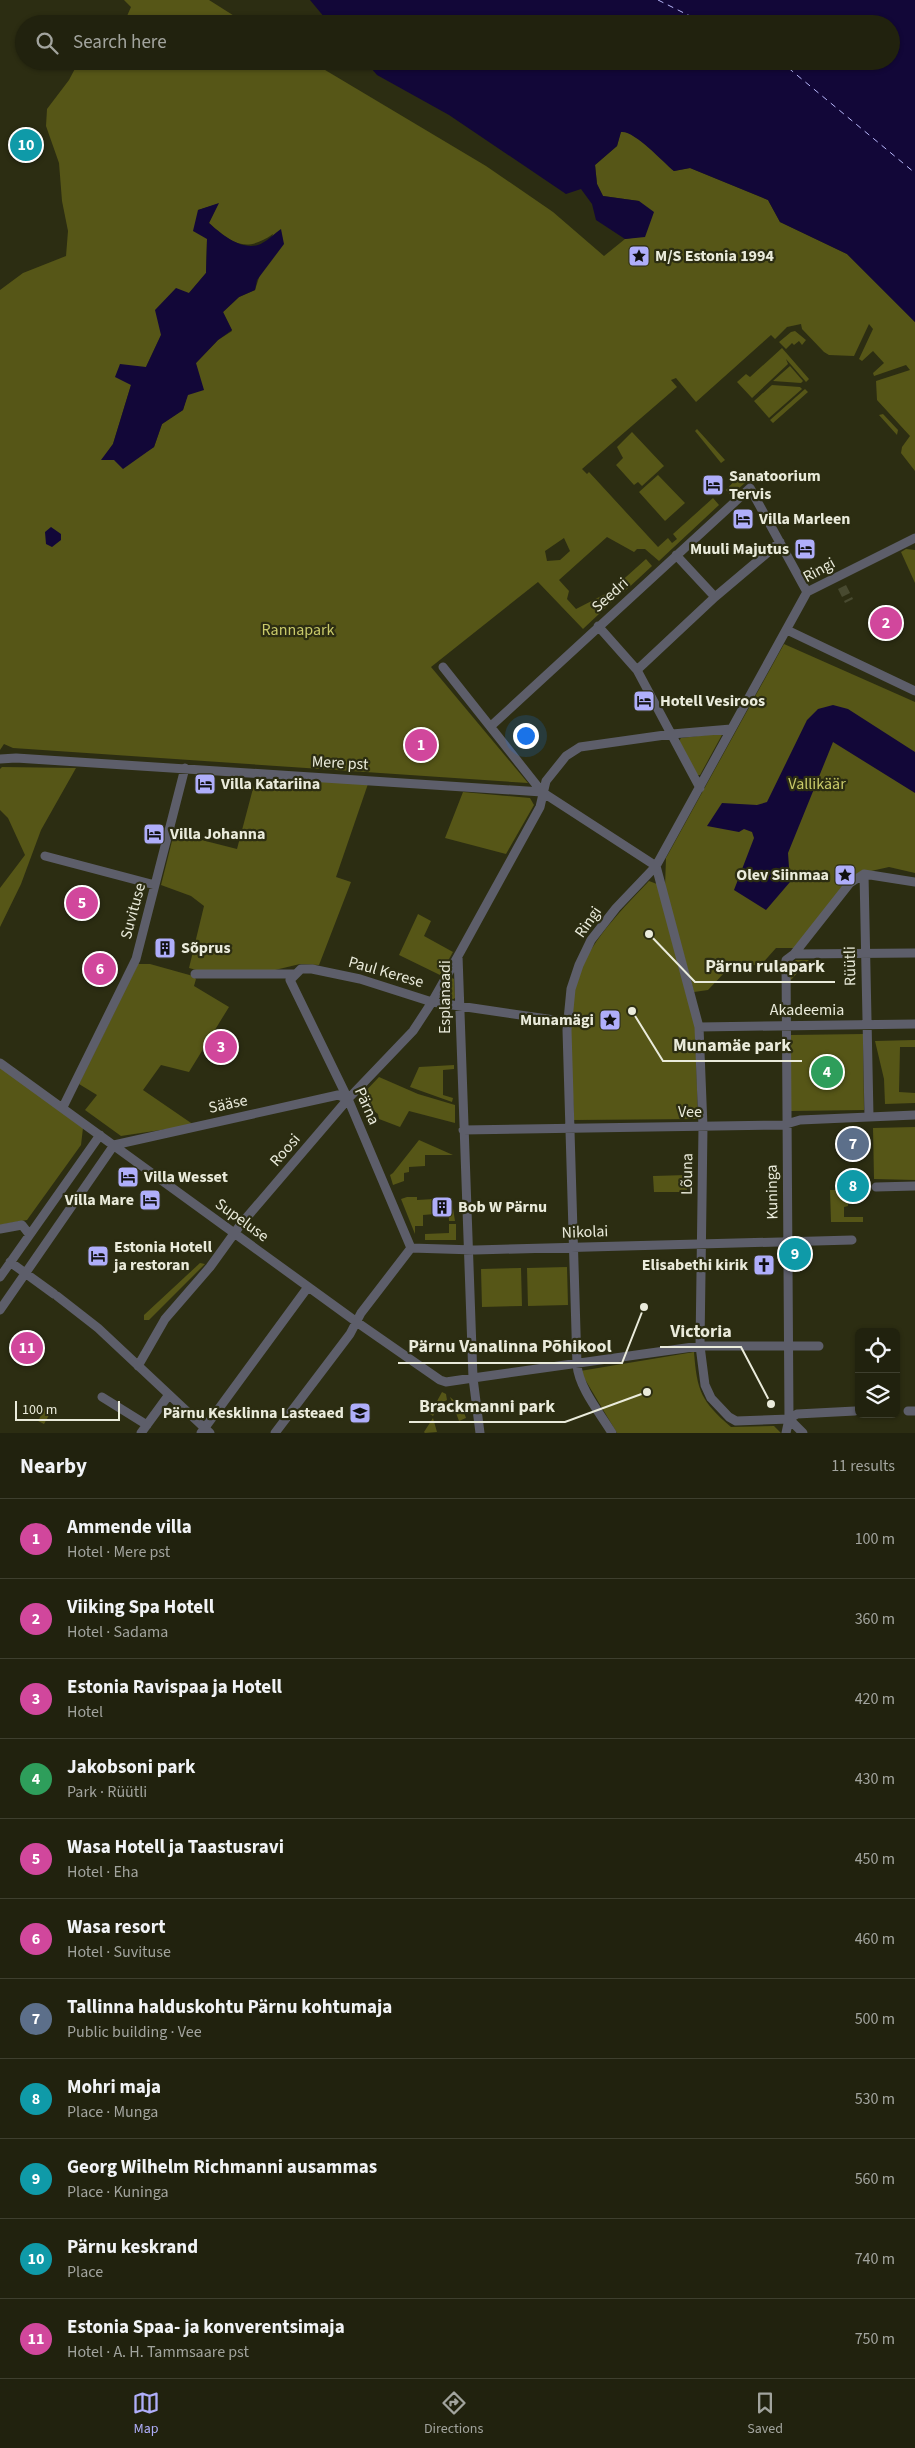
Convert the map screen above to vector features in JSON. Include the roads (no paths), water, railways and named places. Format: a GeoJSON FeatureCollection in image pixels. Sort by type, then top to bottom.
{"type":"FeatureCollection","features":[{"type":"Feature","properties":{"kind":"street","name":"Seedri"},"geometry":{"type":"LineString","coordinates":[[491,726],[750,488],[780,542]]}},
{"type":"Feature","properties":{"kind":"street","name":"Ringi"},"geometry":{"type":"LineString","coordinates":[[612,1433],[584,1386],[578,1374],[577,1365],[568,1022],[571,989],[579,965],[591,940],[616,908],[656,866],[807,592],[915,538]]}},
{"type":"Feature","properties":{"kind":"street"},"geometry":{"type":"LineString","coordinates":[[637,670],[715,597],[780,542],[807,592]]}},
{"type":"Feature","properties":{"kind":"street"},"geometry":{"type":"LineString","coordinates":[[676,555],[715,597]]}},
{"type":"Feature","properties":{"kind":"street"},"geometry":{"type":"LineString","coordinates":[[598,626],[637,670],[700,788]]}},
{"type":"Feature","properties":{"kind":"street"},"geometry":{"type":"LineString","coordinates":[[787,630],[915,691]]}},
{"type":"Feature","properties":{"kind":"street"},"geometry":{"type":"LineString","coordinates":[[443,667],[542,792]]}},
{"type":"Feature","properties":{"kind":"street","name":"Esplanaadi"},"geometry":{"type":"LineString","coordinates":[[480,1433],[473,1378],[458,956],[540,807],[546,781],[566,756],[580,747],[672,734],[731,729]]}},
{"type":"Feature","properties":{"kind":"street","name":"Mere pst"},"geometry":{"type":"LineString","coordinates":[[0,759],[185,768],[542,792],[656,866]]}},
{"type":"Feature","properties":{"kind":"street","name":"Suvituse"},"geometry":{"type":"LineString","coordinates":[[63,1107],[136,958],[185,768]]}},
{"type":"Feature","properties":{"kind":"street"},"geometry":{"type":"LineString","coordinates":[[45,856],[155,885]]}},
{"type":"Feature","properties":{"kind":"street","name":"Lõuna"},"geometry":{"type":"LineString","coordinates":[[656,866],[699,1027],[703,1127],[700,1346],[704,1385],[711,1398],[729,1417],[736,1421],[789,1419],[804,1414],[855,1411]]}},
{"type":"Feature","properties":{"kind":"street"},"geometry":{"type":"LineString","coordinates":[[794,954],[844,890],[864,874],[915,882]]}},
{"type":"Feature","properties":{"kind":"street","name":"Rüütli"},"geometry":{"type":"LineString","coordinates":[[864,874],[869,1116]]}},
{"type":"Feature","properties":{"kind":"street"},"geometry":{"type":"LineString","coordinates":[[794,954],[915,953]]}},
{"type":"Feature","properties":{"kind":"street","name":"Kuninga"},"geometry":{"type":"LineString","coordinates":[[786,1433],[789,1419],[786,960],[794,954]]}},
{"type":"Feature","properties":{"kind":"street","name":"Roosi"},"geometry":{"type":"LineString","coordinates":[[138,1366],[165,1319],[210,1267],[235,1232],[348,1099],[402,1044],[432,1002],[458,956]]}},
{"type":"Feature","properties":{"kind":"street","name":"Paul Kerese"},"geometry":{"type":"LineString","coordinates":[[195,974],[293,977],[301,969],[307,968],[329,972],[432,1002],[568,1022]]}},
{"type":"Feature","properties":{"kind":"street","name":"Pärna"},"geometry":{"type":"LineString","coordinates":[[293,977],[412,1248]]}},
{"type":"Feature","properties":{"kind":"street","name":"Akadeemia"},"geometry":{"type":"LineString","coordinates":[[699,1027],[915,1024]]}},
{"type":"Feature","properties":{"kind":"street","name":"Supeluse"},"geometry":{"type":"LineString","coordinates":[[0,1063],[235,1232],[308,1287],[440,1380],[446,1382],[577,1365],[700,1346],[819,1346]]}},
{"type":"Feature","properties":{"kind":"street","name":"Sääse"},"geometry":{"type":"LineString","coordinates":[[114,1145],[338,1095],[348,1099]]}},
{"type":"Feature","properties":{"kind":"street","name":"Vee"},"geometry":{"type":"LineString","coordinates":[[463,1130],[786,1125],[800,1120],[915,1115]]}},
{"type":"Feature","properties":{"kind":"street"},"geometry":{"type":"LineString","coordinates":[[0,1277],[100,1135]]}},
{"type":"Feature","properties":{"kind":"street"},"geometry":{"type":"LineString","coordinates":[[0,1310],[104,1156],[114,1145]]}},
{"type":"Feature","properties":{"kind":"street"},"geometry":{"type":"LineString","coordinates":[[876,1187],[915,1186]]}},
{"type":"Feature","properties":{"kind":"street"},"geometry":{"type":"LineString","coordinates":[[0,1228],[22,1225],[29,1234]]}},
{"type":"Feature","properties":{"kind":"street","name":"Nikolai"},"geometry":{"type":"LineString","coordinates":[[412,1248],[469,1250],[852,1240]]}},
{"type":"Feature","properties":{"kind":"street"},"geometry":{"type":"LineString","coordinates":[[275,1433],[358,1323],[363,1310],[412,1248]]}},
{"type":"Feature","properties":{"kind":"street"},"geometry":{"type":"LineString","coordinates":[[10,1262],[98,1328],[205,1432],[308,1287]]}},
{"type":"Feature","properties":{"kind":"street"},"geometry":{"type":"LineString","coordinates":[[141,1433],[168,1396]]}},
{"type":"Feature","properties":{"kind":"street"},"geometry":{"type":"LineString","coordinates":[[102,1397],[147,1425]]}},
{"type":"Feature","properties":{"kind":"street"},"geometry":{"type":"LineString","coordinates":[[789,1419],[804,1433]]}},
{"type":"Feature","properties":{"kind":"tunnel"},"geometry":{"type":"LineString","coordinates":[[842,587],[849,601]]}},
{"type":"Feature","properties":{"kind":"place","name":"Pärnu keskrand"},"geometry":{"type":"Point","coordinates":[26,145]}},
{"type":"Feature","properties":{"kind":"place","name":"M/S Estonia 1994"},"geometry":{"type":"Point","coordinates":[639,256]}},
{"type":"Feature","properties":{"kind":"place","name":"Sanatoorium Tervis"},"geometry":{"type":"Point","coordinates":[713,485]}},
{"type":"Feature","properties":{"kind":"place","name":"Villa Marleen"},"geometry":{"type":"Point","coordinates":[743,519]}},
{"type":"Feature","properties":{"kind":"place","name":"Muuli Majutus"},"geometry":{"type":"Point","coordinates":[805,549]}},
{"type":"Feature","properties":{"kind":"place","name":"Viiking Spa Hotell"},"geometry":{"type":"Point","coordinates":[886,623]}},
{"type":"Feature","properties":{"kind":"place","name":"Hotell Vesiroos"},"geometry":{"type":"Point","coordinates":[644,701]}},
{"type":"Feature","properties":{"kind":"place","name":"Ammende villa"},"geometry":{"type":"Point","coordinates":[421,745]}},
{"type":"Feature","properties":{"kind":"place","name":"Villa Katariina"},"geometry":{"type":"Point","coordinates":[205,784]}},
{"type":"Feature","properties":{"kind":"place","name":"Villa Johanna"},"geometry":{"type":"Point","coordinates":[154,834]}},
{"type":"Feature","properties":{"kind":"place","name":"Olev Siinmaa"},"geometry":{"type":"Point","coordinates":[845,875]}},
{"type":"Feature","properties":{"kind":"place","name":"Wasa Hotell ja Taastusravi"},"geometry":{"type":"Point","coordinates":[82,903]}},
{"type":"Feature","properties":{"kind":"place","name":"Pärnu rulapark"},"geometry":{"type":"Point","coordinates":[649,934]}},
{"type":"Feature","properties":{"kind":"place","name":"Sõprus"},"geometry":{"type":"Point","coordinates":[165,948]}},
{"type":"Feature","properties":{"kind":"place","name":"Wasa resort"},"geometry":{"type":"Point","coordinates":[100,969]}},
{"type":"Feature","properties":{"kind":"place","name":"Munamäe park"},"geometry":{"type":"Point","coordinates":[632,1011]}},
{"type":"Feature","properties":{"kind":"place","name":"Munamägi"},"geometry":{"type":"Point","coordinates":[610,1020]}},
{"type":"Feature","properties":{"kind":"place","name":"Estonia Ravispaa ja Hotell"},"geometry":{"type":"Point","coordinates":[221,1047]}},
{"type":"Feature","properties":{"kind":"place","name":"Jakobsoni park"},"geometry":{"type":"Point","coordinates":[827,1072]}},
{"type":"Feature","properties":{"kind":"place","name":"Tallinna halduskohtu Pärnu kohtumaja"},"geometry":{"type":"Point","coordinates":[853,1144]}},
{"type":"Feature","properties":{"kind":"place","name":"Villa Wesset"},"geometry":{"type":"Point","coordinates":[128,1177]}},
{"type":"Feature","properties":{"kind":"place","name":"Mohri maja"},"geometry":{"type":"Point","coordinates":[853,1186]}},
{"type":"Feature","properties":{"kind":"place","name":"Villa Mare"},"geometry":{"type":"Point","coordinates":[150,1200]}},
{"type":"Feature","properties":{"kind":"place","name":"Bob W Pärnu"},"geometry":{"type":"Point","coordinates":[442,1207]}},
{"type":"Feature","properties":{"kind":"place","name":"Georg Wilhelm Richmanni ausammas"},"geometry":{"type":"Point","coordinates":[795,1254]}},
{"type":"Feature","properties":{"kind":"place","name":"Estonia Hotell ja restoran"},"geometry":{"type":"Point","coordinates":[98,1256]}},
{"type":"Feature","properties":{"kind":"place","name":"Elisabethi kirik"},"geometry":{"type":"Point","coordinates":[764,1265]}},
{"type":"Feature","properties":{"kind":"place","name":"Pärnu Vanalinna Põhikool"},"geometry":{"type":"Point","coordinates":[644,1307]}},
{"type":"Feature","properties":{"kind":"place","name":"Estonia Spaa- ja konverentsimaja"},"geometry":{"type":"Point","coordinates":[27,1348]}},
{"type":"Feature","properties":{"kind":"place","name":"Brackmanni park"},"geometry":{"type":"Point","coordinates":[647,1392]}},
{"type":"Feature","properties":{"kind":"place","name":"Victoria"},"geometry":{"type":"Point","coordinates":[771,1404]}},
{"type":"Feature","properties":{"kind":"place","name":"Pärnu Kesklinna Lasteaed"},"geometry":{"type":"Point","coordinates":[360,1413]}},
{"type":"Feature","properties":{"kind":"park label","name":"Rannapark"},"geometry":{"type":"Point","coordinates":[298,630]}},
{"type":"Feature","properties":{"kind":"park label","name":"Vallikäär"},"geometry":{"type":"Point","coordinates":[817,784]}}]}
